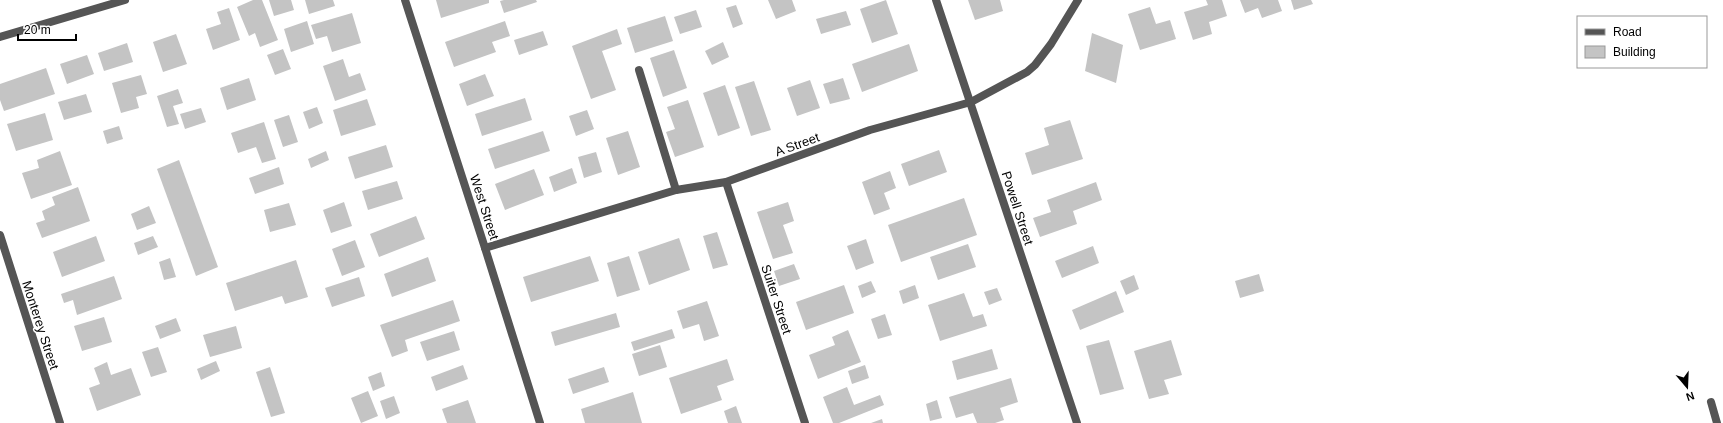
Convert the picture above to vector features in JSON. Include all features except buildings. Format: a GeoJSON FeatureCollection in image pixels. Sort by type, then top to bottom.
{"type":"FeatureCollection","features":[{"type":"Feature","properties":{"kind":"street"},"geometry":{"type":"LineString","coordinates":[[0,37],[125,0]]}},
{"type":"Feature","properties":{"kind":"street","name":"West Street"},"geometry":{"type":"LineString","coordinates":[[405,0],[540,423]]}},
{"type":"Feature","properties":{"kind":"street","name":"Powell Street"},"geometry":{"type":"LineString","coordinates":[[936,0],[1076,423]]}},
{"type":"Feature","properties":{"kind":"street","name":"A Street"},"geometry":{"type":"LineString","coordinates":[[485,248],[676,190],[726,182],[870,130],[971,102],[1027,72],[1035,65],[1051,44],[1078,0]]}},
{"type":"Feature","properties":{"kind":"street"},"geometry":{"type":"LineString","coordinates":[[639,70],[676,190]]}},
{"type":"Feature","properties":{"kind":"street","name":"Suiter Street"},"geometry":{"type":"LineString","coordinates":[[726,182],[805,423]]}},
{"type":"Feature","properties":{"kind":"street","name":"Monterey Street"},"geometry":{"type":"LineString","coordinates":[[0,235],[60,423]]}},
{"type":"Feature","properties":{"kind":"street"},"geometry":{"type":"LineString","coordinates":[[1711,402],[1717,423]]}}]}
